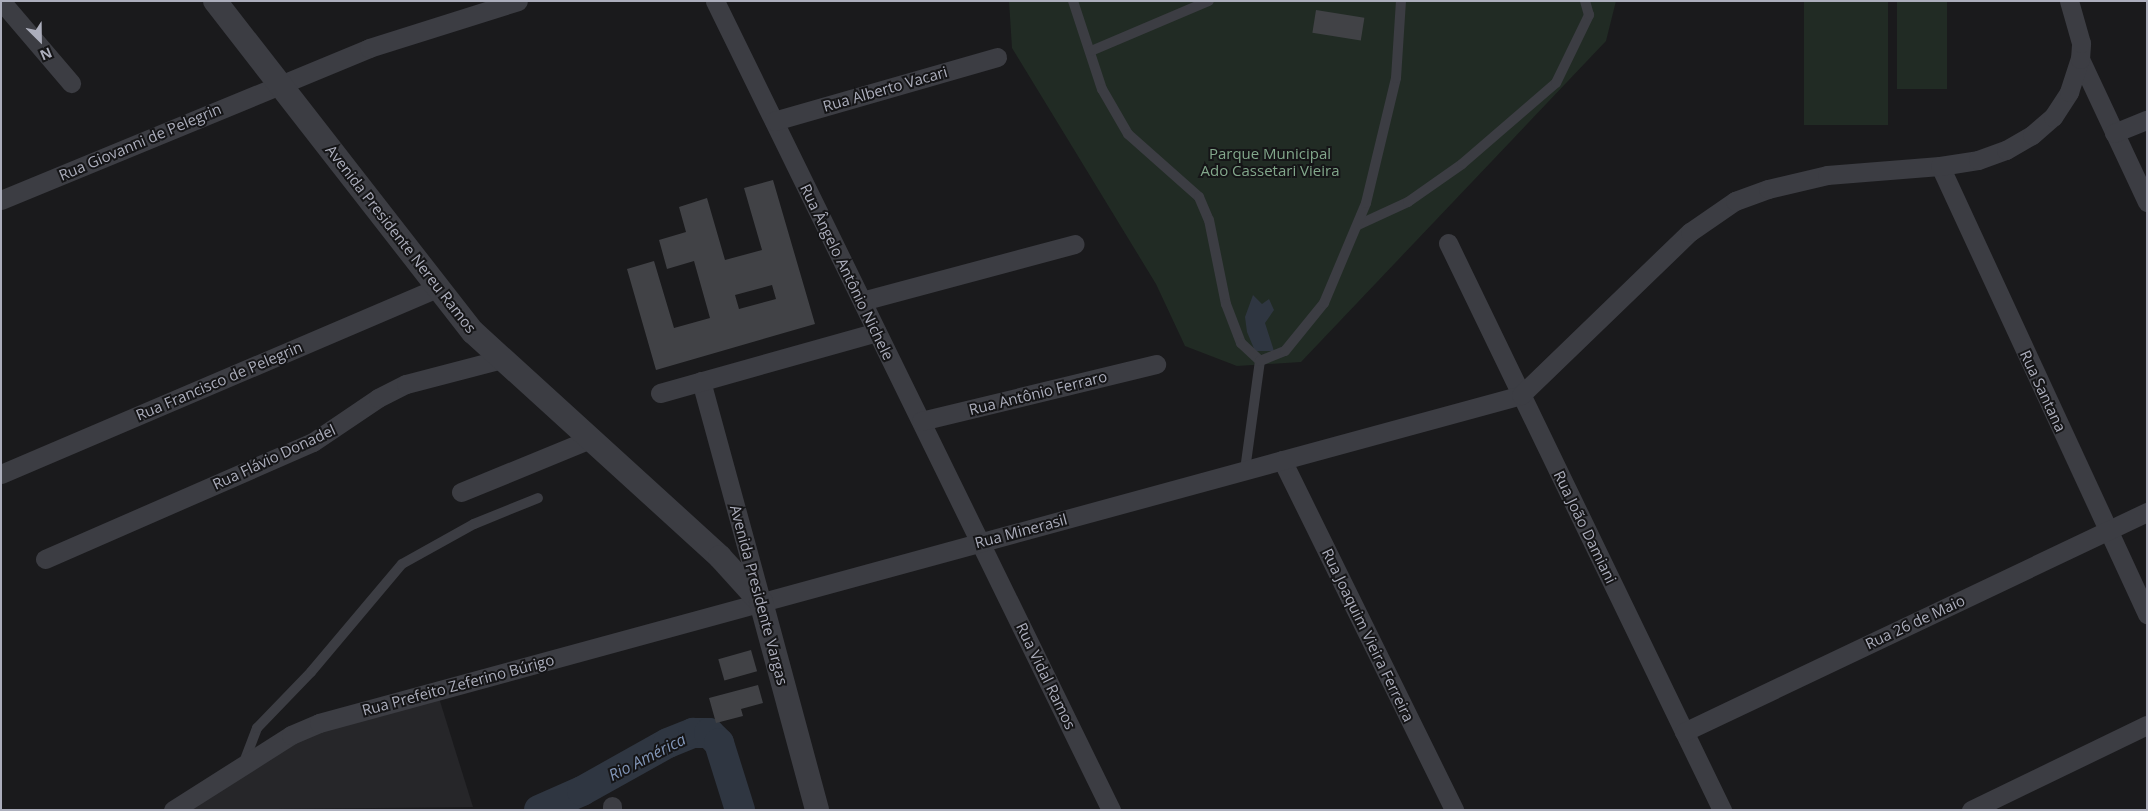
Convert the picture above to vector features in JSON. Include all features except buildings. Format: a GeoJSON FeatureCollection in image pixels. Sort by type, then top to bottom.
{"type":"FeatureCollection","features":[{"type":"Feature","properties":{"kind":"street"},"geometry":{"type":"LineString","coordinates":[[1,1],[71,83]]}},
{"type":"Feature","properties":{"kind":"street","name":"Avenida Presidente Nereu Ramos"},"geometry":{"type":"LineString","coordinates":[[215,1],[473,332],[720,557],[761,602]]}},
{"type":"Feature","properties":{"kind":"street","name":"Rua Giovanni de Pelegrin"},"geometry":{"type":"LineString","coordinates":[[1,200],[278,83],[411,33],[518,1]]}},
{"type":"Feature","properties":{"kind":"street","name":"Rua Ângelo Antônio Nichele"},"geometry":{"type":"LineString","coordinates":[[715,1],[980,543]]}},
{"type":"Feature","properties":{"kind":"street"},"geometry":{"type":"LineString","coordinates":[[1521,395],[1690,232],[1735,202],[1768,189],[1828,174],[1940,166],[2006,150],[2032,134],[2053,117],[2064,100],[2080,59],[2080,43],[2069,1]]}},
{"type":"Feature","properties":{"kind":"street","name":"Rua Alberto Vacari"},"geometry":{"type":"LineString","coordinates":[[774,121],[997,58]]}},
{"type":"Feature","properties":{"kind":"street"},"geometry":{"type":"LineString","coordinates":[[2080,59],[2147,202]]}},
{"type":"Feature","properties":{"kind":"street"},"geometry":{"type":"LineString","coordinates":[[2114,133],[2147,120]]}},
{"type":"Feature","properties":{"kind":"street","name":"Rua Santana"},"geometry":{"type":"LineString","coordinates":[[1940,166],[2147,615]]}},
{"type":"Feature","properties":{"kind":"street","name":"Rua João Damiani"},"geometry":{"type":"LineString","coordinates":[[1448,243],[1722,810]]}},
{"type":"Feature","properties":{"kind":"street"},"geometry":{"type":"LineString","coordinates":[[862,301],[1074,244]]}},
{"type":"Feature","properties":{"kind":"street","name":"Rua Francisco de Pelegrin"},"geometry":{"type":"LineString","coordinates":[[1,474],[437,288]]}},
{"type":"Feature","properties":{"kind":"street"},"geometry":{"type":"LineString","coordinates":[[660,393],[877,332]]}},
{"type":"Feature","properties":{"kind":"street","name":"Rua Flávio Donadel"},"geometry":{"type":"LineString","coordinates":[[45,559],[313,442],[378,398],[406,384],[502,359]]}},
{"type":"Feature","properties":{"kind":"street","name":"Rua Antônio Ferraro"},"geometry":{"type":"LineString","coordinates":[[920,421],[1156,364]]}},
{"type":"Feature","properties":{"kind":"street","name":"Avenida Presidente Vargas"},"geometry":{"type":"LineString","coordinates":[[701,381],[817,810]]}},
{"type":"Feature","properties":{"kind":"street","name":"Rua Minerasil"},"geometry":{"type":"LineString","coordinates":[[761,602],[1521,395]]}},
{"type":"Feature","properties":{"kind":"street"},"geometry":{"type":"LineString","coordinates":[[461,492],[590,439]]}},
{"type":"Feature","properties":{"kind":"street","name":"Rua Joaquim Vieira Ferreira"},"geometry":{"type":"LineString","coordinates":[[1282,460],[1454,810]]}},
{"type":"Feature","properties":{"kind":"street","name":"Rua 26 de Maio"},"geometry":{"type":"LineString","coordinates":[[1684,732],[2147,512]]}},
{"type":"Feature","properties":{"kind":"street","name":"Rua Vidal Ramos"},"geometry":{"type":"LineString","coordinates":[[980,543],[1111,810]]}},
{"type":"Feature","properties":{"kind":"street","name":"Rua Prefeito Zeferino Búrigo"},"geometry":{"type":"LineString","coordinates":[[173,810],[291,734],[312,726],[761,602]]}},
{"type":"Feature","properties":{"kind":"street"},"geometry":{"type":"LineString","coordinates":[[1971,810],[2147,725]]}},
{"type":"Feature","properties":{"kind":"lane"},"geometry":{"type":"LineString","coordinates":[[1073,1],[1102,90],[1128,134],[1199,197],[1209,220],[1226,304],[1241,344],[1260,361]]}},
{"type":"Feature","properties":{"kind":"lane"},"geometry":{"type":"LineString","coordinates":[[1091,52],[1209,1]]}},
{"type":"Feature","properties":{"kind":"lane"},"geometry":{"type":"LineString","coordinates":[[1260,361],[1285,351],[1324,303],[1358,225],[1366,203],[1396,78],[1401,1]]}},
{"type":"Feature","properties":{"kind":"lane"},"geometry":{"type":"LineString","coordinates":[[1358,225],[1408,202],[1462,164],[1556,83],[1589,15],[1585,1]]}},
{"type":"Feature","properties":{"kind":"lane"},"geometry":{"type":"LineString","coordinates":[[1245,470],[1260,361]]}},
{"type":"Feature","properties":{"kind":"lane"},"geometry":{"type":"LineString","coordinates":[[242,766],[258,728],[311,672],[402,564],[474,524],[538,498]]}},
{"type":"Feature","properties":{"kind":"shaded area"},"geometry":{"type":"Polygon","coordinates":[[[1253,295],[1262,304],[1269,299],[1274,310],[1265,323],[1274,351],[1255,351],[1247,332],[1245,317],[1253,295]]]}},
{"type":"Feature","properties":{"kind":"shaded area"},"geometry":{"type":"Polygon","coordinates":[[[439,698],[473,807],[190,810],[306,735],[439,698]]]}},
{"type":"Feature","properties":{"kind":"green space","name":"Parque Municipal Ado Cassetari Vieira"},"geometry":{"type":"Polygon","coordinates":[[[1009,1],[1616,1],[1606,41],[1301,362],[1237,366],[1185,346],[1156,284],[1012,48],[1009,1]]]}},
{"type":"Feature","properties":{"kind":"green space"},"geometry":{"type":"Polygon","coordinates":[[[1804,1],[1888,1],[1888,125],[1804,125],[1804,1]]]}},
{"type":"Feature","properties":{"kind":"green space"},"geometry":{"type":"Polygon","coordinates":[[[1897,1],[1947,1],[1947,89],[1897,89],[1897,1]]]}},
{"type":"Feature","properties":{"kind":"waterway","name":"Rio América"},"geometry":{"type":"LineString","coordinates":[[539,810],[582,791],[668,743],[693,733],[709,733],[719,743],[740,810]]}}]}
